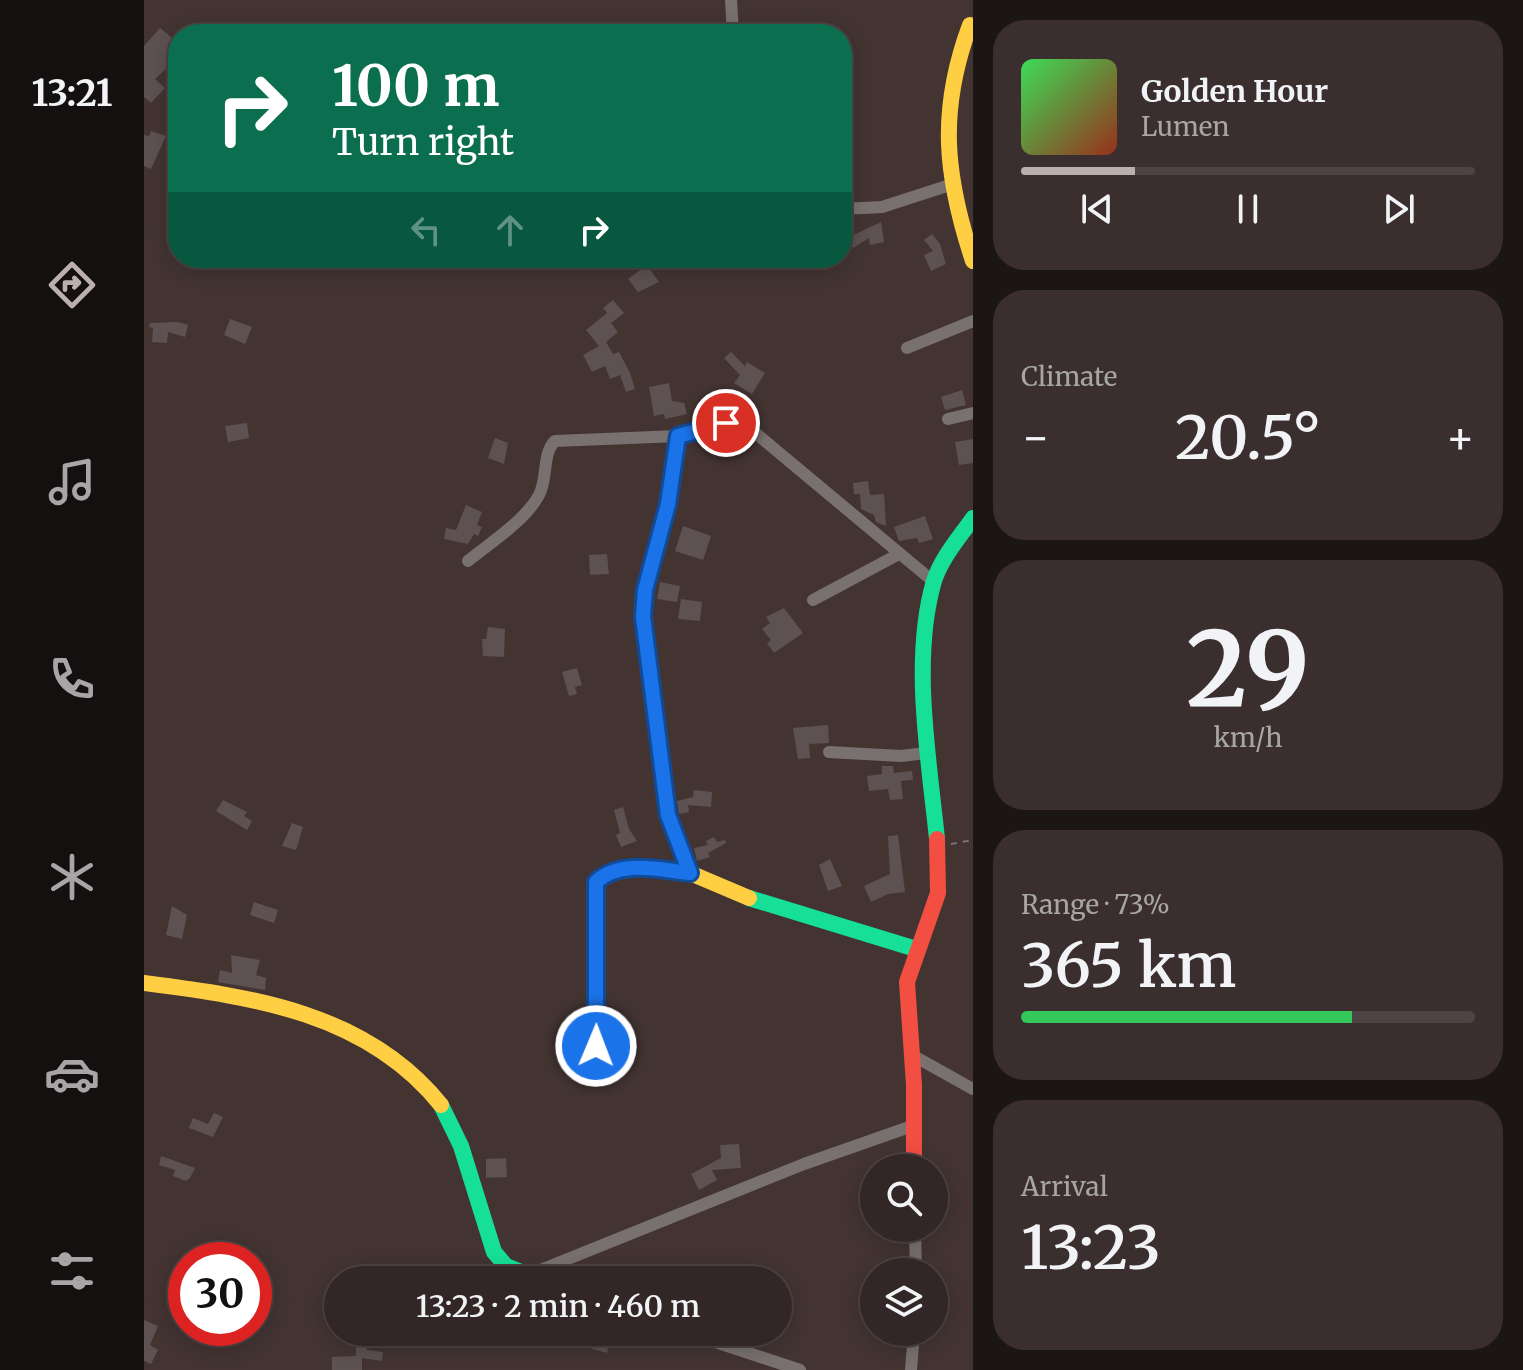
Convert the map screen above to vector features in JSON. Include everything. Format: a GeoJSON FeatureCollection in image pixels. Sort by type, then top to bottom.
{"type":"FeatureCollection","features":[{"type":"Feature","properties":{"kind":"street"},"geometry":{"type":"LineString","coordinates":[[731,0],[732,24]]}},
{"type":"Feature","properties":{"kind":"street"},"geometry":{"type":"LineString","coordinates":[[970,25],[954,61],[946,123],[950,185],[973,261]]}},
{"type":"Feature","properties":{"kind":"street"},"geometry":{"type":"LineString","coordinates":[[852,208],[882,207],[950,185]]}},
{"type":"Feature","properties":{"kind":"street"},"geometry":{"type":"LineString","coordinates":[[907,348],[973,321]]}},
{"type":"Feature","properties":{"kind":"street"},"geometry":{"type":"LineString","coordinates":[[948,419],[973,413]]}},
{"type":"Feature","properties":{"kind":"street"},"geometry":{"type":"LineString","coordinates":[[468,561],[530,508],[540,493],[550,447],[555,441],[678,436],[726,423],[753,431],[934,582]]}},
{"type":"Feature","properties":{"kind":"street"},"geometry":{"type":"LineString","coordinates":[[678,436],[668,504],[645,590],[643,617],[668,815],[690,873]]}},
{"type":"Feature","properties":{"kind":"street"},"geometry":{"type":"LineString","coordinates":[[914,1154],[907,982],[916,949],[935,906],[938,846],[926,753],[922,686],[934,582],[944,558],[973,518]]}},
{"type":"Feature","properties":{"kind":"street"},"geometry":{"type":"LineString","coordinates":[[813,600],[899,554]]}},
{"type":"Feature","properties":{"kind":"street"},"geometry":{"type":"LineString","coordinates":[[829,752],[901,756],[926,753]]}},
{"type":"Feature","properties":{"kind":"street"},"geometry":{"type":"LineString","coordinates":[[596,1046],[596,882],[606,872],[622,867],[690,873],[763,904],[916,949]]}},
{"type":"Feature","properties":{"kind":"street"},"geometry":{"type":"LineString","coordinates":[[144,983],[284,1006],[370,1045],[406,1071],[446,1111],[462,1146],[489,1240],[500,1262],[509,1266]]}},
{"type":"Feature","properties":{"kind":"street"},"geometry":{"type":"LineString","coordinates":[[912,1055],[973,1089]]}},
{"type":"Feature","properties":{"kind":"street"},"geometry":{"type":"LineString","coordinates":[[564,1266],[829,1155],[915,1125]]}},
{"type":"Feature","properties":{"kind":"street"},"geometry":{"type":"LineString","coordinates":[[727,1346],[800,1370]]}},
{"type":"Feature","properties":{"kind":"street"},"geometry":{"type":"LineString","coordinates":[[911,1370],[913,1346]]}},
{"type":"Feature","properties":{"kind":"path"},"geometry":{"type":"LineString","coordinates":[[938,846],[973,840]]}},
{"type":"Feature","properties":{"kind":"building"},"geometry":{"type":"Polygon","coordinates":[[[160,28],[168,34],[168,67],[155,79],[165,88],[151,103],[144,97],[144,46],[160,28]]]}},
{"type":"Feature","properties":{"kind":"building"},"geometry":{"type":"Polygon","coordinates":[[[151,131],[166,136],[151,169],[144,166],[144,135],[149,136],[151,131]]]}},
{"type":"Feature","properties":{"kind":"building"},"geometry":{"type":"Polygon","coordinates":[[[881,222],[884,242],[870,245],[869,238],[853,248],[852,236],[881,222]]]}},
{"type":"Feature","properties":{"kind":"building"},"geometry":{"type":"Polygon","coordinates":[[[932,234],[940,244],[946,264],[931,271],[924,255],[933,251],[924,240],[932,234]]]}},
{"type":"Feature","properties":{"kind":"building"},"geometry":{"type":"Polygon","coordinates":[[[643,268],[649,268],[659,282],[638,292],[628,279],[643,268]]]}},
{"type":"Feature","properties":{"kind":"building"},"geometry":{"type":"Polygon","coordinates":[[[613,300],[624,313],[611,323],[618,332],[606,342],[613,354],[619,352],[630,373],[635,389],[626,392],[620,375],[610,379],[605,366],[592,372],[583,355],[599,346],[586,330],[607,313],[603,308],[613,300]]]}},
{"type":"Feature","properties":{"kind":"building"},"geometry":{"type":"Polygon","coordinates":[[[230,319],[252,327],[245,344],[224,335],[230,319]]]}},
{"type":"Feature","properties":{"kind":"building"},"geometry":{"type":"Polygon","coordinates":[[[178,322],[188,325],[185,337],[168,332],[167,343],[152,342],[153,328],[149,327],[150,323],[178,322]]]}},
{"type":"Feature","properties":{"kind":"building"},"geometry":{"type":"Polygon","coordinates":[[[731,352],[745,366],[747,362],[765,373],[752,394],[734,383],[740,375],[724,358],[731,352]]]}},
{"type":"Feature","properties":{"kind":"building"},"geometry":{"type":"Polygon","coordinates":[[[669,383],[672,401],[684,403],[687,414],[665,419],[664,414],[654,416],[649,387],[669,383]]]}},
{"type":"Feature","properties":{"kind":"building"},"geometry":{"type":"Polygon","coordinates":[[[962,390],[966,405],[945,410],[941,397],[962,390]]]}},
{"type":"Feature","properties":{"kind":"building"},"geometry":{"type":"Polygon","coordinates":[[[247,423],[249,438],[228,442],[225,426],[247,423]]]}},
{"type":"Feature","properties":{"kind":"building"},"geometry":{"type":"Polygon","coordinates":[[[495,438],[508,443],[504,464],[488,458],[495,438]]]}},
{"type":"Feature","properties":{"kind":"building"},"geometry":{"type":"Polygon","coordinates":[[[973,439],[973,463],[959,465],[955,442],[973,439]]]}},
{"type":"Feature","properties":{"kind":"building"},"geometry":{"type":"Polygon","coordinates":[[[868,481],[870,495],[884,494],[886,526],[861,509],[860,494],[854,494],[853,483],[868,481]]]}},
{"type":"Feature","properties":{"kind":"building"},"geometry":{"type":"Polygon","coordinates":[[[466,505],[482,512],[477,525],[482,527],[478,536],[474,534],[468,544],[444,539],[446,528],[456,530],[466,505]]]}},
{"type":"Feature","properties":{"kind":"building"},"geometry":{"type":"Polygon","coordinates":[[[925,516],[933,539],[919,543],[917,538],[899,541],[894,527],[925,516]]]}},
{"type":"Feature","properties":{"kind":"building"},"geometry":{"type":"Polygon","coordinates":[[[683,526],[711,536],[703,560],[675,551],[683,526]]]}},
{"type":"Feature","properties":{"kind":"building"},"geometry":{"type":"Polygon","coordinates":[[[607,554],[609,574],[590,575],[589,555],[607,554]]]}},
{"type":"Feature","properties":{"kind":"building"},"geometry":{"type":"Polygon","coordinates":[[[660,582],[680,586],[677,602],[657,599],[660,582]]]}},
{"type":"Feature","properties":{"kind":"building"},"geometry":{"type":"Polygon","coordinates":[[[681,599],[702,602],[700,621],[678,619],[681,599]]]}},
{"type":"Feature","properties":{"kind":"building"},"geometry":{"type":"Polygon","coordinates":[[[784,608],[803,633],[774,653],[767,643],[771,640],[762,629],[770,623],[766,617],[784,608]]]}},
{"type":"Feature","properties":{"kind":"building"},"geometry":{"type":"Polygon","coordinates":[[[488,627],[505,629],[504,657],[483,656],[482,639],[486,639],[488,627]]]}},
{"type":"Feature","properties":{"kind":"building"},"geometry":{"type":"Polygon","coordinates":[[[577,668],[582,685],[575,687],[577,694],[569,696],[562,672],[577,668]]]}},
{"type":"Feature","properties":{"kind":"building"},"geometry":{"type":"Polygon","coordinates":[[[828,725],[829,743],[809,744],[810,758],[798,759],[793,728],[828,725]]]}},
{"type":"Feature","properties":{"kind":"building"},"geometry":{"type":"Polygon","coordinates":[[[882,766],[893,766],[894,773],[912,771],[913,780],[901,781],[903,799],[890,800],[888,789],[869,791],[867,776],[882,774],[882,766]]]}},
{"type":"Feature","properties":{"kind":"building"},"geometry":{"type":"Polygon","coordinates":[[[694,790],[712,792],[711,807],[688,805],[689,812],[679,814],[677,801],[693,797],[694,790]]]}},
{"type":"Feature","properties":{"kind":"building"},"geometry":{"type":"Polygon","coordinates":[[[223,800],[247,812],[244,816],[252,821],[247,830],[216,811],[223,800]]]}},
{"type":"Feature","properties":{"kind":"building"},"geometry":{"type":"Polygon","coordinates":[[[623,807],[629,829],[637,841],[621,847],[616,835],[620,833],[614,810],[623,807]]]}},
{"type":"Feature","properties":{"kind":"building"},"geometry":{"type":"Polygon","coordinates":[[[292,823],[303,827],[296,850],[282,846],[292,823]]]}},
{"type":"Feature","properties":{"kind":"building"},"geometry":{"type":"Polygon","coordinates":[[[898,835],[905,892],[888,894],[871,902],[864,886],[890,874],[888,836],[898,835]]]}},
{"type":"Feature","properties":{"kind":"building"},"geometry":{"type":"Polygon","coordinates":[[[714,837],[717,842],[725,840],[726,843],[708,853],[710,857],[697,861],[694,848],[708,845],[706,841],[714,837]]]}},
{"type":"Feature","properties":{"kind":"building"},"geometry":{"type":"Polygon","coordinates":[[[830,859],[842,886],[828,891],[819,865],[830,859]]]}},
{"type":"Feature","properties":{"kind":"building"},"geometry":{"type":"Polygon","coordinates":[[[254,902],[278,910],[274,923],[250,915],[254,902]]]}},
{"type":"Feature","properties":{"kind":"building"},"geometry":{"type":"Polygon","coordinates":[[[172,906],[187,915],[182,939],[166,935],[172,906]]]}},
{"type":"Feature","properties":{"kind":"building"},"geometry":{"type":"Polygon","coordinates":[[[231,955],[260,960],[256,975],[266,978],[265,990],[218,982],[220,970],[232,973],[231,955]]]}},
{"type":"Feature","properties":{"kind":"building"},"geometry":{"type":"Polygon","coordinates":[[[214,1113],[223,1117],[213,1137],[189,1128],[193,1118],[208,1124],[214,1113]]]}},
{"type":"Feature","properties":{"kind":"building"},"geometry":{"type":"Polygon","coordinates":[[[739,1144],[741,1168],[712,1170],[717,1180],[699,1190],[691,1174],[721,1158],[720,1145],[739,1144]]]}},
{"type":"Feature","properties":{"kind":"building"},"geometry":{"type":"Polygon","coordinates":[[[161,1156],[195,1168],[190,1178],[186,1181],[173,1176],[175,1170],[159,1165],[161,1156]]]}},
{"type":"Feature","properties":{"kind":"building"},"geometry":{"type":"Polygon","coordinates":[[[506,1158],[507,1177],[486,1178],[486,1159],[506,1158]]]}},
{"type":"Feature","properties":{"kind":"building"},"geometry":{"type":"Polygon","coordinates":[[[144,1320],[158,1326],[150,1345],[158,1350],[151,1364],[144,1361],[144,1320]]]}},
{"type":"Feature","properties":{"kind":"building"},"geometry":{"type":"Polygon","coordinates":[[[356,1346],[383,1352],[382,1361],[362,1358],[362,1370],[332,1370],[332,1357],[356,1356],[356,1346]]]}},
{"type":"Feature","properties":{"kind":"building"},"geometry":{"type":"Polygon","coordinates":[[[582,1346],[608,1346],[607,1353],[582,1346]]]}},
{"type":"Feature","properties":{"kind":"traffic: fast"},"geometry":{"type":"LineString","coordinates":[[937,839],[924,710],[927,611],[934,581],[942,564],[973,518]]}},
{"type":"Feature","properties":{"kind":"traffic: fast"},"geometry":{"type":"LineString","coordinates":[[749,898],[916,949]]}},
{"type":"Feature","properties":{"kind":"traffic: fast"},"geometry":{"type":"LineString","coordinates":[[441,1105],[461,1146],[494,1252],[506,1266]]}},
{"type":"Feature","properties":{"kind":"traffic: slow"},"geometry":{"type":"LineString","coordinates":[[970,25],[953,86],[949,143],[956,200],[973,261]]}},
{"type":"Feature","properties":{"kind":"traffic: slow"},"geometry":{"type":"LineString","coordinates":[[678,436],[668,504],[645,590],[643,617],[668,815],[690,873],[749,898]]}},
{"type":"Feature","properties":{"kind":"traffic: slow"},"geometry":{"type":"LineString","coordinates":[[144,983],[267,1003],[344,1030],[379,1049],[412,1074],[441,1105]]}},
{"type":"Feature","properties":{"kind":"traffic: jam"},"geometry":{"type":"LineString","coordinates":[[914,1154],[914,1085],[907,982],[938,893],[937,839]]}},
{"type":"Feature","properties":{"kind":"route"},"geometry":{"type":"LineString","coordinates":[[596,1046],[596,882],[606,872],[622,867],[690,873],[668,815],[643,602],[668,504],[678,436],[726,423]]}}]}
